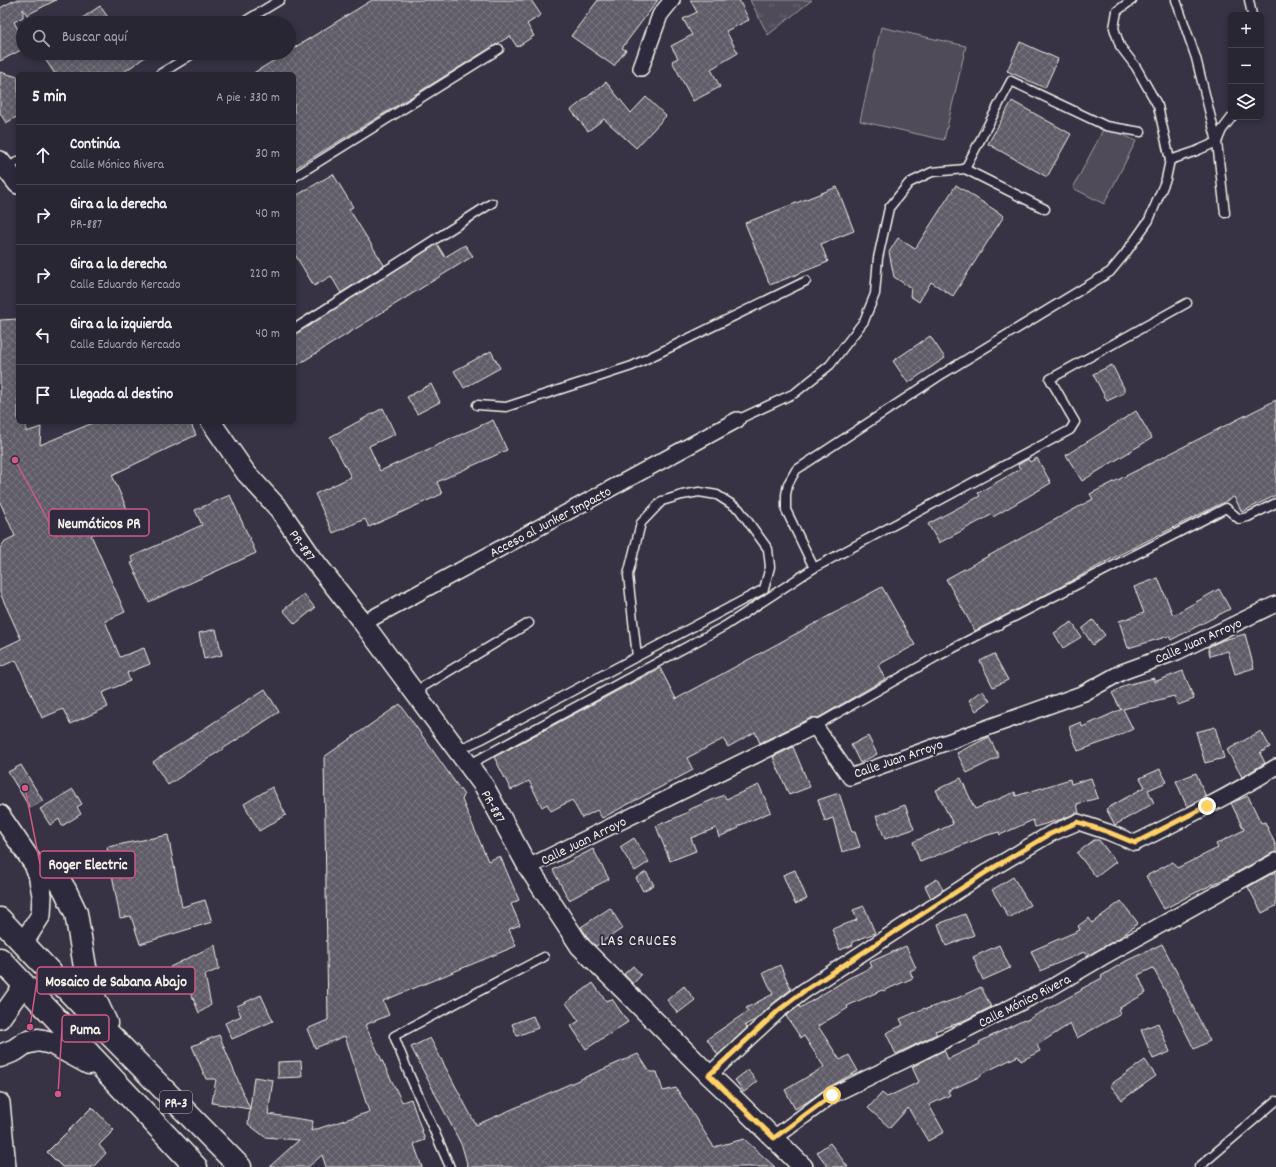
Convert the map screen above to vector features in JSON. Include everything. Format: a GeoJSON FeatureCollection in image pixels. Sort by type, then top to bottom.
{"type":"FeatureCollection","features":[{"type":"Feature","properties":{"kind":"highway"},"geometry":{"type":"LineString","coordinates":[[37,869],[58,877],[76,913],[85,967],[94,995],[112,1037]]}},
{"type":"Feature","properties":{"kind":"highway","name":"PR-3"},"geometry":{"type":"LineString","coordinates":[[0,919],[112,1037],[240,1167]]}},
{"type":"Feature","properties":{"kind":"highway","name":"PR-3"},"geometry":{"type":"LineString","coordinates":[[0,959],[196,1167]]}},
{"type":"Feature","properties":{"kind":"highway"},"geometry":{"type":"LineString","coordinates":[[0,1056],[15,1050],[25,1043],[38,1040],[52,1043],[106,1073]]}},
{"type":"Feature","properties":{"kind":"street"},"geometry":{"type":"LineString","coordinates":[[641,68],[660,15],[672,0]]}},
{"type":"Feature","properties":{"kind":"street"},"geometry":{"type":"LineString","coordinates":[[8,164],[16,180]]}},
{"type":"Feature","properties":{"kind":"street","name":"Acceso al Junker Impacto"},"geometry":{"type":"LineString","coordinates":[[363,623],[737,420]]}},
{"type":"Feature","properties":{"kind":"street","name":"PR-887"},"geometry":{"type":"LineString","coordinates":[[211,424],[246,473],[279,509],[313,559],[363,623],[484,786],[528,867],[580,946],[803,1167]]}},
{"type":"Feature","properties":{"kind":"street","name":"Calle Juan Arroyo"},"geometry":{"type":"LineString","coordinates":[[528,867],[815,726],[850,777],[1084,693],[1122,672],[1177,652],[1276,604]]}},
{"type":"Feature","properties":{"kind":"street"},"geometry":{"type":"LineString","coordinates":[[709,1075],[779,1010],[804,991],[988,871],[1050,834],[1078,822],[1135,843],[1244,787],[1276,767]]}},
{"type":"Feature","properties":{"kind":"street"},"geometry":{"type":"LineString","coordinates":[[0,815],[37,869],[42,895],[41,915],[23,943]]}},
{"type":"Feature","properties":{"kind":"street","name":"Calle Mónico Rivera"},"geometry":{"type":"LineString","coordinates":[[774,1138],[832,1095],[1052,987],[1276,861]]}},
{"type":"Feature","properties":{"kind":"street"},"geometry":{"type":"LineString","coordinates":[[0,1019],[24,985]]}},
{"type":"Feature","properties":{"kind":"street"},"geometry":{"type":"LineString","coordinates":[[0,1103],[6,1167]]}},
{"type":"Feature","properties":{"kind":"lane"},"geometry":{"type":"LineString","coordinates":[[254,16],[280,0]]}},
{"type":"Feature","properties":{"kind":"lane"},"geometry":{"type":"LineString","coordinates":[[814,568],[786,510],[788,484],[796,470],[944,373],[1110,272],[1125,254],[1149,220],[1166,179],[1170,160],[1158,106],[1136,67],[1120,46],[1114,28],[1117,11],[1132,0]]}},
{"type":"Feature","properties":{"kind":"lane"},"geometry":{"type":"LineString","coordinates":[[1176,0],[1196,58],[1217,142],[1225,214]]}},
{"type":"Feature","properties":{"kind":"lane"},"geometry":{"type":"LineString","coordinates":[[1249,0],[1251,12]]}},
{"type":"Feature","properties":{"kind":"lane"},"geometry":{"type":"LineString","coordinates":[[296,176],[499,49]]}},
{"type":"Feature","properties":{"kind":"lane"},"geometry":{"type":"LineString","coordinates":[[163,72],[183,60]]}},
{"type":"Feature","properties":{"kind":"lane"},"geometry":{"type":"LineString","coordinates":[[965,168],[1011,81],[1106,126],[1142,132]]}},
{"type":"Feature","properties":{"kind":"lane"},"geometry":{"type":"LineString","coordinates":[[1170,160],[1217,142],[1222,130],[1230,120]]}},
{"type":"Feature","properties":{"kind":"lane"},"geometry":{"type":"LineString","coordinates":[[737,420],[795,393],[830,365],[864,321],[875,294],[878,258],[889,208],[909,183],[932,172],[965,168],[1045,209]]}},
{"type":"Feature","properties":{"kind":"lane"},"geometry":{"type":"LineString","coordinates":[[296,328],[492,203]]}},
{"type":"Feature","properties":{"kind":"lane"},"geometry":{"type":"LineString","coordinates":[[477,405],[506,407],[632,366],[806,281]]}},
{"type":"Feature","properties":{"kind":"lane"},"geometry":{"type":"LineString","coordinates":[[463,758],[725,626],[814,568],[1070,430],[1075,422],[1050,379],[1187,302]]}},
{"type":"Feature","properties":{"kind":"lane"},"geometry":{"type":"LineString","coordinates":[[463,758],[484,738],[637,657],[764,589],[770,567],[768,549],[740,509],[717,495],[699,492],[662,501],[641,523],[628,575],[637,657]]}},
{"type":"Feature","properties":{"kind":"lane"},"geometry":{"type":"LineString","coordinates":[[815,726],[936,657],[1226,508],[1240,519],[1248,517],[1276,503]]}},
{"type":"Feature","properties":{"kind":"lane"},"geometry":{"type":"LineString","coordinates":[[414,692],[529,623]]}},
{"type":"Feature","properties":{"kind":"lane"},"geometry":{"type":"LineString","coordinates":[[450,1167],[394,1036],[544,957]]}},
{"type":"Feature","properties":{"kind":"lane"},"geometry":{"type":"LineString","coordinates":[[1199,1167],[1276,1101]]}},
{"type":"Feature","properties":{"kind":"green space"},"geometry":{"type":"Polygon","coordinates":[[[750,0],[812,0],[768,35],[750,0]]]}},
{"type":"Feature","properties":{"kind":"green space"},"geometry":{"type":"Polygon","coordinates":[[[881,27],[966,46],[944,140],[860,121],[881,27]]]}},
{"type":"Feature","properties":{"kind":"green space"},"geometry":{"type":"Polygon","coordinates":[[[1105,126],[1136,141],[1104,204],[1073,188],[1105,126]]]}},
{"type":"Feature","properties":{"kind":"building"},"geometry":{"type":"Polygon","coordinates":[[[15,0],[56,0],[27,15],[23,9],[23,16],[16,16],[16,21],[14,22],[16,26],[16,53],[0,61],[0,8],[15,0]]]}},
{"type":"Feature","properties":{"kind":"building"},"geometry":{"type":"Polygon","coordinates":[[[372,0],[531,0],[541,15],[527,24],[534,36],[517,47],[510,36],[296,168],[296,72],[255,72],[275,60],[296,60],[296,47],[372,0]]]}},
{"type":"Feature","properties":{"kind":"building"},"geometry":{"type":"Polygon","coordinates":[[[598,0],[658,0],[622,48],[626,50],[614,66],[571,36],[598,0]]]}},
{"type":"Feature","properties":{"kind":"building"},"geometry":{"type":"Polygon","coordinates":[[[690,0],[739,0],[749,20],[726,31],[738,53],[711,69],[720,87],[693,101],[672,61],[678,58],[671,46],[692,35],[683,19],[697,12],[690,0]]]}},
{"type":"Feature","properties":{"kind":"building"},"geometry":{"type":"Polygon","coordinates":[[[100,6],[107,16],[85,16],[100,6]]]}},
{"type":"Feature","properties":{"kind":"building"},"geometry":{"type":"Polygon","coordinates":[[[1020,42],[1058,59],[1045,88],[1007,71],[1020,42]]]}},
{"type":"Feature","properties":{"kind":"building"},"geometry":{"type":"Polygon","coordinates":[[[46,60],[141,60],[124,72],[54,72],[46,60]]]}},
{"type":"Feature","properties":{"kind":"building"},"geometry":{"type":"Polygon","coordinates":[[[0,72],[16,76],[16,117],[6,123],[0,113],[0,72]]]}},
{"type":"Feature","properties":{"kind":"building"},"geometry":{"type":"Polygon","coordinates":[[[606,82],[631,113],[646,97],[666,116],[636,148],[604,119],[588,131],[571,110],[606,82]]]}},
{"type":"Feature","properties":{"kind":"building"},"geometry":{"type":"Polygon","coordinates":[[[1012,101],[1071,134],[1047,177],[988,144],[1012,101]]]}},
{"type":"Feature","properties":{"kind":"building"},"geometry":{"type":"Polygon","coordinates":[[[333,174],[353,207],[349,209],[384,265],[341,293],[331,276],[314,286],[296,256],[296,196],[333,174]]]}},
{"type":"Feature","properties":{"kind":"building"},"geometry":{"type":"Polygon","coordinates":[[[956,185],[1004,216],[953,296],[931,282],[919,302],[910,296],[911,288],[894,277],[889,252],[898,238],[915,249],[956,185]]]}},
{"type":"Feature","properties":{"kind":"building"},"geometry":{"type":"Polygon","coordinates":[[[837,187],[854,231],[821,244],[828,262],[770,285],[745,223],[837,187]]]}},
{"type":"Feature","properties":{"kind":"building"},"geometry":{"type":"Polygon","coordinates":[[[437,244],[445,257],[465,245],[473,256],[296,366],[296,333],[437,244]]]}},
{"type":"Feature","properties":{"kind":"building"},"geometry":{"type":"Polygon","coordinates":[[[16,319],[16,424],[26,424],[26,432],[41,427],[40,445],[90,424],[191,424],[196,435],[112,475],[131,518],[91,535],[125,612],[105,621],[120,657],[144,648],[150,664],[127,673],[130,681],[102,693],[108,707],[70,724],[63,709],[42,718],[16,660],[0,667],[0,649],[21,639],[0,593],[0,548],[5,541],[15,536],[0,502],[0,320],[16,319]]]}},
{"type":"Feature","properties":{"kind":"building"},"geometry":{"type":"Polygon","coordinates":[[[930,336],[945,358],[908,383],[893,361],[930,336]]]}},
{"type":"Feature","properties":{"kind":"building"},"geometry":{"type":"Polygon","coordinates":[[[491,351],[500,368],[464,388],[454,371],[491,351]]]}},
{"type":"Feature","properties":{"kind":"building"},"geometry":{"type":"Polygon","coordinates":[[[1112,365],[1124,388],[1124,393],[1107,401],[1093,374],[1112,365]]]}},
{"type":"Feature","properties":{"kind":"building"},"geometry":{"type":"Polygon","coordinates":[[[431,384],[440,402],[417,414],[407,397],[431,384]]]}},
{"type":"Feature","properties":{"kind":"building"},"geometry":{"type":"Polygon","coordinates":[[[1276,400],[1276,495],[1242,512],[1234,497],[1113,558],[975,631],[946,579],[1093,499],[1090,494],[1276,400]]]}},
{"type":"Feature","properties":{"kind":"building"},"geometry":{"type":"Polygon","coordinates":[[[383,408],[395,434],[369,446],[380,471],[493,420],[507,450],[437,482],[442,494],[369,527],[365,519],[333,533],[315,494],[351,477],[330,437],[383,408]]]}},
{"type":"Feature","properties":{"kind":"building"},"geometry":{"type":"Polygon","coordinates":[[[1136,411],[1152,438],[1082,481],[1066,455],[1136,411]]]}},
{"type":"Feature","properties":{"kind":"building"},"geometry":{"type":"Polygon","coordinates":[[[1037,458],[1051,483],[993,517],[991,515],[939,543],[928,524],[980,496],[978,493],[1020,469],[1018,465],[1028,459],[1030,462],[1037,458]]]}},
{"type":"Feature","properties":{"kind":"building"},"geometry":{"type":"Polygon","coordinates":[[[230,495],[256,553],[149,602],[131,563],[134,562],[131,557],[202,525],[195,510],[230,495]]]}},
{"type":"Feature","properties":{"kind":"building"},"geometry":{"type":"Polygon","coordinates":[[[1158,578],[1173,615],[1219,589],[1230,609],[1171,640],[1169,636],[1128,648],[1119,621],[1144,613],[1134,587],[1158,578]]]}},
{"type":"Feature","properties":{"kind":"building"},"geometry":{"type":"Polygon","coordinates":[[[882,587],[915,645],[878,665],[885,679],[818,718],[811,718],[760,743],[755,732],[728,747],[723,739],[687,758],[693,770],[602,818],[597,810],[582,818],[572,800],[551,811],[547,804],[542,807],[529,781],[511,790],[494,757],[660,668],[676,699],[882,587]]]}},
{"type":"Feature","properties":{"kind":"building"},"geometry":{"type":"Polygon","coordinates":[[[304,594],[315,608],[295,624],[283,610],[304,594]]]}},
{"type":"Feature","properties":{"kind":"building"},"geometry":{"type":"Polygon","coordinates":[[[1093,620],[1105,635],[1093,645],[1082,629],[1093,620]]]}},
{"type":"Feature","properties":{"kind":"building"},"geometry":{"type":"Polygon","coordinates":[[[1072,622],[1081,637],[1063,648],[1054,633],[1072,622]]]}},
{"type":"Feature","properties":{"kind":"building"},"geometry":{"type":"Polygon","coordinates":[[[216,629],[222,655],[204,659],[199,633],[216,629]]]}},
{"type":"Feature","properties":{"kind":"building"},"geometry":{"type":"Polygon","coordinates":[[[1245,634],[1254,668],[1235,674],[1228,651],[1210,656],[1208,647],[1223,640],[1245,634]]]}},
{"type":"Feature","properties":{"kind":"building"},"geometry":{"type":"Polygon","coordinates":[[[994,654],[1008,680],[993,687],[980,661],[994,654]]]}},
{"type":"Feature","properties":{"kind":"building"},"geometry":{"type":"Polygon","coordinates":[[[1183,671],[1194,699],[1178,705],[1174,696],[1123,709],[1133,729],[1109,740],[1078,751],[1069,727],[1081,722],[1082,727],[1121,710],[1112,693],[1126,685],[1154,678],[1154,682],[1183,671]]]}},
{"type":"Feature","properties":{"kind":"building"},"geometry":{"type":"Polygon","coordinates":[[[265,689],[279,712],[168,785],[153,762],[265,689]]]}},
{"type":"Feature","properties":{"kind":"building"},"geometry":{"type":"Polygon","coordinates":[[[982,690],[990,701],[976,711],[969,700],[982,690]]]}},
{"type":"Feature","properties":{"kind":"building"},"geometry":{"type":"Polygon","coordinates":[[[400,704],[464,795],[462,800],[488,861],[500,856],[519,900],[511,904],[520,925],[509,929],[516,946],[383,1001],[389,1015],[365,1025],[402,1102],[411,1099],[425,1140],[414,1144],[422,1167],[326,1167],[322,1155],[308,1167],[269,1167],[299,1140],[265,1137],[248,1124],[254,1077],[273,1080],[268,1114],[313,1121],[311,1131],[369,1112],[345,1036],[315,1048],[307,1029],[328,1020],[324,757],[400,704]]]}},
{"type":"Feature","properties":{"kind":"building"},"geometry":{"type":"Polygon","coordinates":[[[1215,727],[1224,758],[1205,763],[1196,732],[1215,727]]]}},
{"type":"Feature","properties":{"kind":"building"},"geometry":{"type":"Polygon","coordinates":[[[1261,731],[1270,747],[1260,753],[1265,763],[1242,777],[1227,750],[1261,731]]]}},
{"type":"Feature","properties":{"kind":"building"},"geometry":{"type":"Polygon","coordinates":[[[868,736],[877,754],[860,763],[851,745],[868,736]]]}},
{"type":"Feature","properties":{"kind":"building"},"geometry":{"type":"Polygon","coordinates":[[[989,737],[999,757],[967,773],[957,753],[989,737]]]}},
{"type":"Feature","properties":{"kind":"building"},"geometry":{"type":"Polygon","coordinates":[[[793,747],[810,787],[789,795],[773,757],[793,747]]]}},
{"type":"Feature","properties":{"kind":"building"},"geometry":{"type":"Polygon","coordinates":[[[21,765],[43,801],[30,808],[8,772],[21,765]]]}},
{"type":"Feature","properties":{"kind":"building"},"geometry":{"type":"Polygon","coordinates":[[[1160,769],[1167,782],[1148,790],[1154,803],[1115,825],[1106,809],[1145,787],[1140,778],[1160,769]]]}},
{"type":"Feature","properties":{"kind":"building"},"geometry":{"type":"Polygon","coordinates":[[[1196,773],[1206,797],[1187,807],[1176,781],[1196,773]]]}},
{"type":"Feature","properties":{"kind":"building"},"geometry":{"type":"Polygon","coordinates":[[[961,778],[975,809],[1015,792],[1016,796],[1070,779],[1071,784],[1091,778],[1098,798],[1077,804],[1079,813],[1035,827],[1033,820],[1000,835],[999,832],[988,835],[920,862],[913,842],[953,824],[936,790],[961,778]]]}},
{"type":"Feature","properties":{"kind":"building"},"geometry":{"type":"Polygon","coordinates":[[[759,785],[771,812],[738,826],[739,828],[719,837],[716,828],[691,838],[696,851],[670,861],[656,826],[689,812],[688,810],[724,795],[726,799],[759,785]]]}},
{"type":"Feature","properties":{"kind":"building"},"geometry":{"type":"Polygon","coordinates":[[[272,787],[286,815],[259,831],[244,804],[272,787]]]}},
{"type":"Feature","properties":{"kind":"building"},"geometry":{"type":"Polygon","coordinates":[[[73,789],[82,804],[77,807],[81,814],[62,826],[59,819],[50,825],[40,809],[73,789]]]}},
{"type":"Feature","properties":{"kind":"building"},"geometry":{"type":"Polygon","coordinates":[[[839,793],[852,832],[855,832],[860,847],[842,852],[833,818],[825,821],[818,800],[839,793]]]}},
{"type":"Feature","properties":{"kind":"building"},"geometry":{"type":"Polygon","coordinates":[[[1248,796],[1261,823],[1265,822],[1276,846],[1276,852],[1164,909],[1146,876],[1173,862],[1177,868],[1218,848],[1216,844],[1244,830],[1231,803],[1248,796]]]}},
{"type":"Feature","properties":{"kind":"building"},"geometry":{"type":"Polygon","coordinates":[[[905,805],[914,829],[885,839],[876,816],[905,805]]]}},
{"type":"Feature","properties":{"kind":"building"},"geometry":{"type":"Polygon","coordinates":[[[168,835],[182,907],[205,900],[212,922],[140,944],[131,916],[120,918],[107,847],[168,835]]]}},
{"type":"Feature","properties":{"kind":"building"},"geometry":{"type":"Polygon","coordinates":[[[634,838],[649,862],[635,871],[620,847],[634,838]]]}},
{"type":"Feature","properties":{"kind":"building"},"geometry":{"type":"Polygon","coordinates":[[[1094,840],[1099,840],[1116,862],[1096,877],[1077,853],[1094,840]]]}},
{"type":"Feature","properties":{"kind":"building"},"geometry":{"type":"Polygon","coordinates":[[[593,849],[609,879],[569,900],[553,870],[593,849]]]}},
{"type":"Feature","properties":{"kind":"building"},"geometry":{"type":"Polygon","coordinates":[[[795,870],[807,899],[795,904],[783,875],[795,870]]]}},
{"type":"Feature","properties":{"kind":"building"},"geometry":{"type":"Polygon","coordinates":[[[1276,871],[1276,906],[1262,913],[1248,887],[1276,871]]]}},
{"type":"Feature","properties":{"kind":"building"},"geometry":{"type":"Polygon","coordinates":[[[646,872],[654,885],[643,891],[636,878],[646,872]]]}},
{"type":"Feature","properties":{"kind":"building"},"geometry":{"type":"Polygon","coordinates":[[[1013,877],[1030,905],[1009,918],[992,890],[1013,877]]]}},
{"type":"Feature","properties":{"kind":"building"},"geometry":{"type":"Polygon","coordinates":[[[937,879],[943,890],[931,898],[925,886],[937,879]]]}},
{"type":"Feature","properties":{"kind":"building"},"geometry":{"type":"Polygon","coordinates":[[[1121,901],[1138,923],[1121,937],[1087,956],[1084,952],[1040,971],[1031,951],[1080,930],[1078,926],[1089,918],[1092,923],[1121,901]]]}},
{"type":"Feature","properties":{"kind":"building"},"geometry":{"type":"Polygon","coordinates":[[[864,906],[875,933],[852,942],[853,945],[840,950],[832,929],[857,920],[853,910],[864,906]]]}},
{"type":"Feature","properties":{"kind":"building"},"geometry":{"type":"Polygon","coordinates":[[[610,908],[623,928],[596,946],[590,941],[581,927],[610,908]]]}},
{"type":"Feature","properties":{"kind":"building"},"geometry":{"type":"Polygon","coordinates":[[[965,914],[974,935],[946,946],[938,924],[965,914]]]}},
{"type":"Feature","properties":{"kind":"building"},"geometry":{"type":"Polygon","coordinates":[[[1162,944],[1210,1041],[1194,1049],[1153,968],[1138,975],[1146,993],[1118,1009],[1121,1014],[1077,1038],[1070,1024],[1037,1045],[1040,1051],[1021,1061],[1018,1056],[981,1074],[981,1076],[948,1091],[950,1095],[929,1105],[944,1132],[928,1141],[908,1108],[890,1128],[868,1108],[882,1093],[887,1097],[919,1082],[912,1067],[944,1050],[948,1059],[980,1044],[979,1042],[1024,1020],[1025,1021],[1082,990],[1081,989],[1102,978],[1101,976],[1126,961],[1162,944]]]}},
{"type":"Feature","properties":{"kind":"building"},"geometry":{"type":"Polygon","coordinates":[[[215,945],[219,969],[205,975],[211,1005],[199,1013],[187,983],[178,986],[170,967],[215,945]]]}},
{"type":"Feature","properties":{"kind":"building"},"geometry":{"type":"Polygon","coordinates":[[[999,945],[1010,968],[983,980],[973,957],[999,945]]]}},
{"type":"Feature","properties":{"kind":"building"},"geometry":{"type":"Polygon","coordinates":[[[906,946],[916,968],[910,971],[913,978],[847,1006],[848,1008],[818,1026],[840,1060],[849,1055],[858,1071],[827,1088],[795,1109],[785,1090],[824,1067],[804,1036],[801,1038],[786,1016],[799,1006],[800,1008],[849,978],[872,967],[870,962],[906,946]]]}},
{"type":"Feature","properties":{"kind":"building"},"geometry":{"type":"Polygon","coordinates":[[[780,965],[791,989],[755,1020],[745,1025],[747,1028],[718,1055],[707,1039],[748,1011],[746,1008],[773,994],[763,973],[780,965]]]}},
{"type":"Feature","properties":{"kind":"building"},"geometry":{"type":"Polygon","coordinates":[[[633,966],[641,975],[633,984],[624,974],[633,966]]]}},
{"type":"Feature","properties":{"kind":"building"},"geometry":{"type":"Polygon","coordinates":[[[593,983],[606,1001],[612,999],[628,1022],[586,1049],[571,1026],[579,1021],[566,1003],[593,983]]]}},
{"type":"Feature","properties":{"kind":"building"},"geometry":{"type":"Polygon","coordinates":[[[684,986],[695,1000],[678,1013],[667,1000],[684,986]]]}},
{"type":"Feature","properties":{"kind":"building"},"geometry":{"type":"Polygon","coordinates":[[[981,987],[991,1007],[959,1023],[935,1031],[937,1034],[896,1054],[886,1033],[903,1025],[900,1019],[925,1008],[926,1009],[953,1000],[981,987]]]}},
{"type":"Feature","properties":{"kind":"building"},"geometry":{"type":"Polygon","coordinates":[[[261,995],[273,1021],[232,1039],[225,1023],[241,1016],[237,1006],[261,995]]]}},
{"type":"Feature","properties":{"kind":"building"},"geometry":{"type":"Polygon","coordinates":[[[533,1016],[538,1028],[517,1036],[512,1024],[533,1016]]]}},
{"type":"Feature","properties":{"kind":"building"},"geometry":{"type":"Polygon","coordinates":[[[1158,1023],[1170,1052],[1153,1059],[1141,1030],[1158,1023]]]}},
{"type":"Feature","properties":{"kind":"building"},"geometry":{"type":"Polygon","coordinates":[[[219,1035],[250,1109],[212,1103],[216,1079],[206,1079],[192,1046],[219,1035]]]}},
{"type":"Feature","properties":{"kind":"building"},"geometry":{"type":"Polygon","coordinates":[[[430,1038],[476,1125],[638,1054],[650,1072],[657,1072],[663,1091],[676,1088],[714,1147],[744,1139],[775,1167],[468,1167],[462,1146],[411,1047],[430,1038]]]}},
{"type":"Feature","properties":{"kind":"building"},"geometry":{"type":"Polygon","coordinates":[[[1145,1060],[1156,1076],[1122,1100],[1110,1085],[1145,1060]]]}},
{"type":"Feature","properties":{"kind":"building"},"geometry":{"type":"Polygon","coordinates":[[[301,1061],[302,1077],[278,1078],[278,1062],[301,1061]]]}},
{"type":"Feature","properties":{"kind":"building"},"geometry":{"type":"Polygon","coordinates":[[[748,1070],[757,1082],[744,1092],[735,1080],[748,1070]]]}},
{"type":"Feature","properties":{"kind":"building"},"geometry":{"type":"Polygon","coordinates":[[[92,1107],[114,1130],[99,1145],[106,1153],[93,1167],[62,1167],[47,1152],[92,1107]]]}},
{"type":"Feature","properties":{"kind":"building"},"geometry":{"type":"Polygon","coordinates":[[[830,1143],[848,1167],[828,1167],[817,1152],[830,1143]]]}},
{"type":"Feature","properties":{"kind":"place","name":"Neumáticos PR"},"geometry":{"type":"Point","coordinates":[15,460]}},
{"type":"Feature","properties":{"kind":"place","name":"Roger Electric"},"geometry":{"type":"Point","coordinates":[25,788]}},
{"type":"Feature","properties":{"kind":"place","name":"Mosaico de Sabana Abajo"},"geometry":{"type":"Point","coordinates":[30,1027]}},
{"type":"Feature","properties":{"kind":"place","name":"Puma"},"geometry":{"type":"Point","coordinates":[58,1094]}},
{"type":"Feature","properties":{"kind":"district","name":"LAS CRUCES"},"geometry":{"type":"Point","coordinates":[639,940]}},
{"type":"Feature","properties":{"kind":"route"},"geometry":{"type":"LineString","coordinates":[[832,1095],[774,1138],[709,1075],[779,1010],[804,991],[988,871],[1050,834],[1078,822],[1135,843],[1207,806]]}}]}
